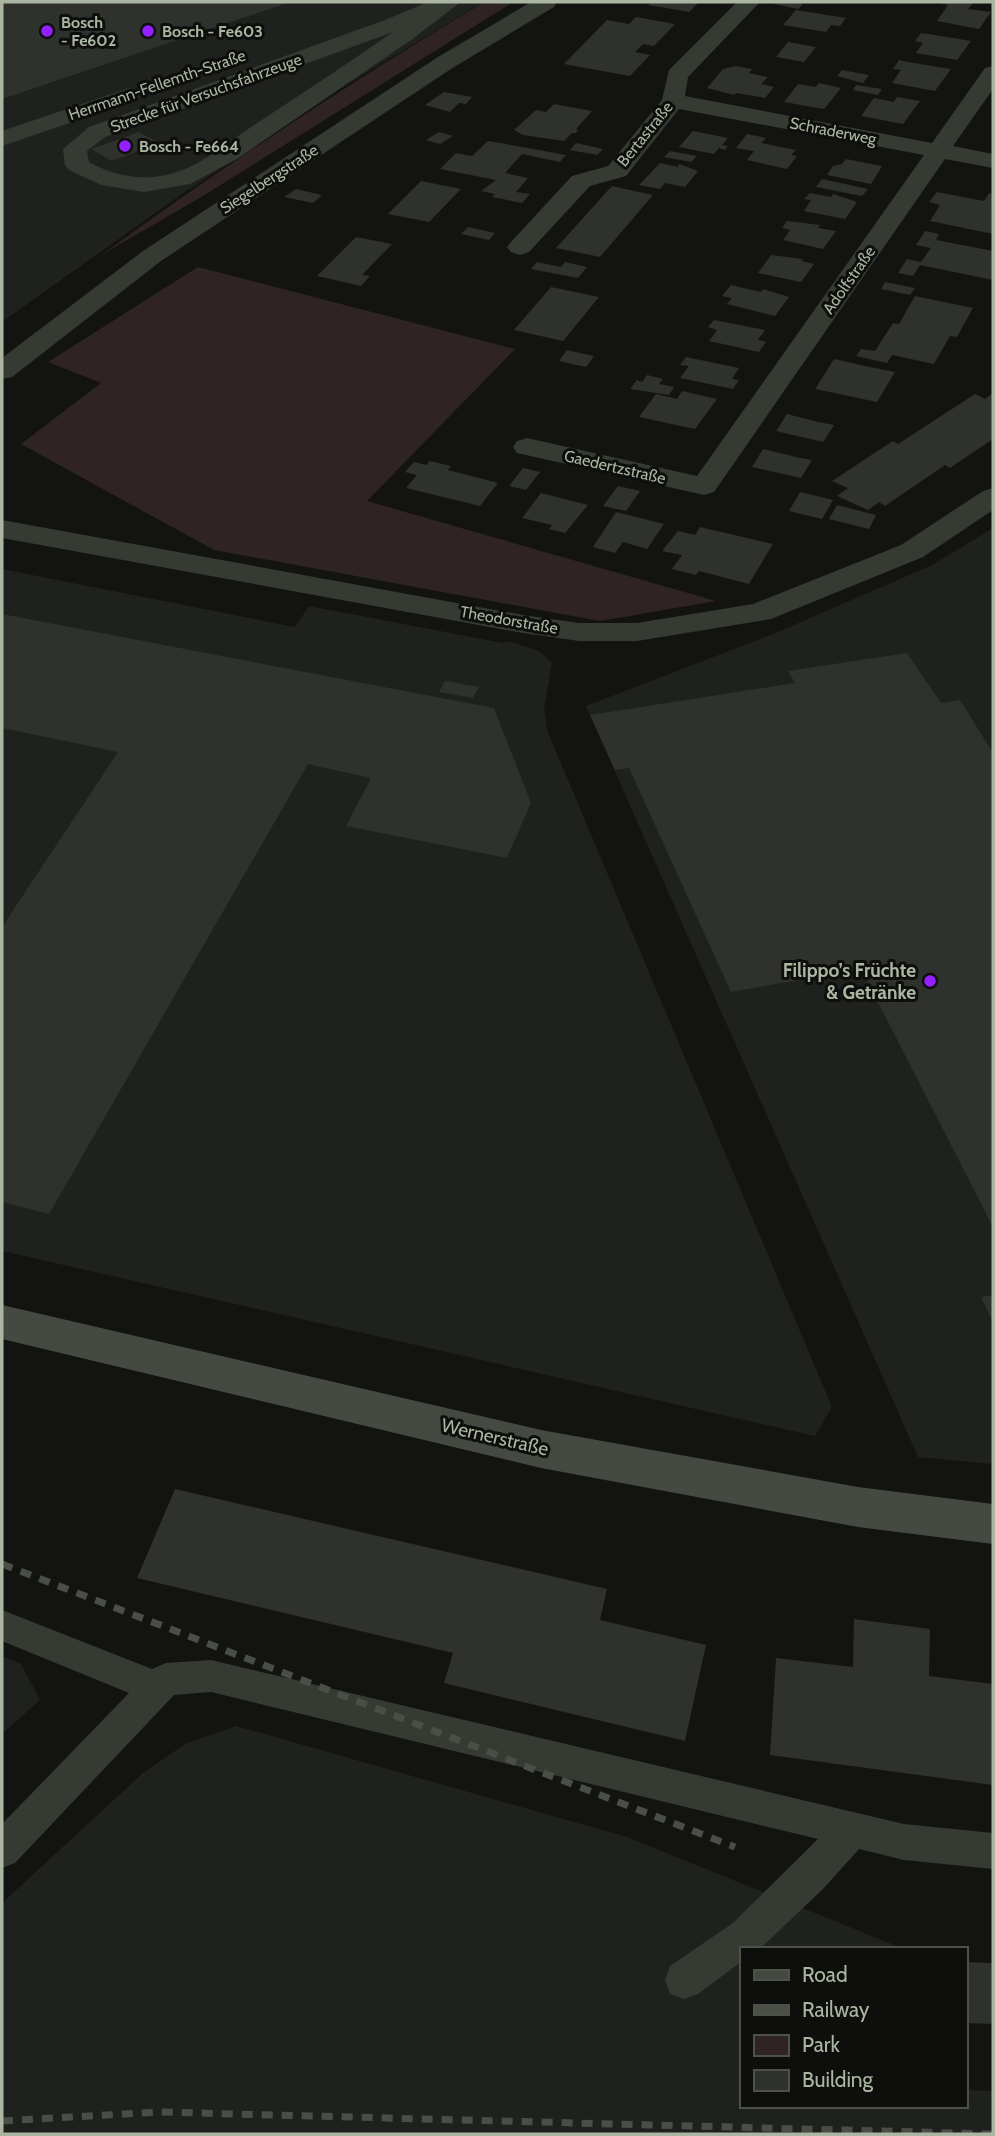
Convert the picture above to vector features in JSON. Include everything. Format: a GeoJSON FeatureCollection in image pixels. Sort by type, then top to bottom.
{"type":"FeatureCollection","features":[{"type":"Feature","properties":{"kind":"main road","name":"Wernerstraße"},"geometry":{"type":"LineString","coordinates":[[2,1322],[541,1449],[858,1507],[993,1524]]}},
{"type":"Feature","properties":{"kind":"street","name":"Strecke für Versuchsfahrzeuge"},"geometry":{"type":"LineString","coordinates":[[445,2],[275,70],[97,132],[75,149],[77,165],[102,180],[132,186],[169,182],[203,169],[321,92],[450,2]]}},
{"type":"Feature","properties":{"kind":"street","name":"Siegelbergstraße"},"geometry":{"type":"LineString","coordinates":[[2,371],[152,256],[446,62],[546,2]]}},
{"type":"Feature","properties":{"kind":"street","name":"Bertastraße"},"geometry":{"type":"LineString","coordinates":[[520,247],[581,181],[617,171],[673,101],[677,75],[749,2]]}},
{"type":"Feature","properties":{"kind":"street","name":"Herrmann-Fellemth-Straße"},"geometry":{"type":"LineString","coordinates":[[250,53],[327,26]]}},
{"type":"Feature","properties":{"kind":"street"},"geometry":{"type":"LineString","coordinates":[[275,70],[298,67],[318,71],[328,80],[321,92]]}},
{"type":"Feature","properties":{"kind":"street","name":"Adolfstraße"},"geometry":{"type":"LineString","coordinates":[[704,486],[993,73]]}},
{"type":"Feature","properties":{"kind":"street","name":"Herrmann-Fellemth-Straße"},"geometry":{"type":"LineString","coordinates":[[2,139],[146,89]]}},
{"type":"Feature","properties":{"kind":"street","name":"Schraderweg"},"geometry":{"type":"LineString","coordinates":[[673,101],[993,162]]}},
{"type":"Feature","properties":{"kind":"street","name":"Gaedertzstraße"},"geometry":{"type":"LineString","coordinates":[[527,447],[704,486]]}},
{"type":"Feature","properties":{"kind":"street","name":"Theodorstraße"},"geometry":{"type":"LineString","coordinates":[[2,529],[523,624],[579,632],[637,632],[760,612],[912,551],[993,497]]}},
{"type":"Feature","properties":{"kind":"lane"},"geometry":{"type":"LineString","coordinates":[[2,1625],[157,1688]]}},
{"type":"Feature","properties":{"kind":"lane"},"geometry":{"type":"LineString","coordinates":[[2,1850],[166,1679],[211,1676],[904,1842],[993,1850]]}},
{"type":"Feature","properties":{"kind":"lane"},"geometry":{"type":"LineString","coordinates":[[684,1980],[747,1936],[811,1875],[852,1829]]}},
{"type":"Feature","properties":{"kind":"shaded area"},"geometry":{"type":"Polygon","coordinates":[[[2,2],[483,2],[343,87],[182,194],[2,322],[2,2]]]}},
{"type":"Feature","properties":{"kind":"shaded area"},"geometry":{"type":"Polygon","coordinates":[[[993,528],[993,1464],[918,1457],[586,706],[778,632],[932,565],[993,528]]]}},
{"type":"Feature","properties":{"kind":"shaded area"},"geometry":{"type":"Polygon","coordinates":[[[2,569],[295,627],[309,606],[503,643],[509,641],[539,651],[552,663],[544,709],[547,730],[832,1407],[815,1436],[2,1251],[2,569]]]}},
{"type":"Feature","properties":{"kind":"shaded area"},"geometry":{"type":"Polygon","coordinates":[[[2,1656],[21,1664],[40,1700],[2,1734],[2,1656]]]}},
{"type":"Feature","properties":{"kind":"shaded area"},"geometry":{"type":"Polygon","coordinates":[[[236,1726],[627,1837],[899,1947],[740,1947],[740,2108],[967,2108],[967,2090],[993,2091],[993,2134],[2,2134],[2,1903],[143,1773],[185,1744],[236,1726]]]}},
{"type":"Feature","properties":{"kind":"green space"},"geometry":{"type":"Polygon","coordinates":[[[484,2],[513,2],[203,196],[103,254],[290,124],[484,2]]]}},
{"type":"Feature","properties":{"kind":"green space"},"geometry":{"type":"Polygon","coordinates":[[[198,267],[515,349],[367,501],[716,601],[600,621],[214,550],[21,444],[101,383],[48,362],[198,267]]]}},
{"type":"Feature","properties":{"kind":"building","name":"Bosch - Fe603"},"geometry":{"type":"Polygon","coordinates":[[[2,2],[290,2],[2,99],[2,2]]]}},
{"type":"Feature","properties":{"kind":"building"},"geometry":{"type":"Polygon","coordinates":[[[651,2],[699,2],[689,12],[648,5],[651,2]]]}},
{"type":"Feature","properties":{"kind":"building"},"geometry":{"type":"Polygon","coordinates":[[[974,2],[968,9],[991,12],[979,29],[937,21],[948,5],[942,4],[974,2]]]}},
{"type":"Feature","properties":{"kind":"building"},"geometry":{"type":"Polygon","coordinates":[[[774,4],[803,4],[798,9],[774,4]]]}},
{"type":"Feature","properties":{"kind":"building"},"geometry":{"type":"Polygon","coordinates":[[[796,10],[846,18],[840,26],[831,25],[826,32],[783,25],[796,10]]]}},
{"type":"Feature","properties":{"kind":"building"},"geometry":{"type":"Polygon","coordinates":[[[636,17],[675,24],[654,46],[643,44],[635,52],[650,55],[630,76],[564,64],[607,20],[629,24],[636,17]]]}},
{"type":"Feature","properties":{"kind":"building"},"geometry":{"type":"Polygon","coordinates":[[[921,33],[971,41],[957,60],[916,53],[923,43],[915,41],[921,33]]]}},
{"type":"Feature","properties":{"kind":"building"},"geometry":{"type":"Polygon","coordinates":[[[788,42],[816,47],[804,62],[776,57],[788,42]]]}},
{"type":"Feature","properties":{"kind":"building"},"geometry":{"type":"Polygon","coordinates":[[[899,60],[951,69],[935,91],[892,83],[901,70],[893,69],[899,60]]]}},
{"type":"Feature","properties":{"kind":"building"},"geometry":{"type":"Polygon","coordinates":[[[736,66],[752,69],[749,73],[768,77],[761,84],[774,87],[765,98],[736,93],[734,95],[707,88],[723,69],[736,66]]]}},
{"type":"Feature","properties":{"kind":"building"},"geometry":{"type":"Polygon","coordinates":[[[842,70],[869,75],[863,83],[837,76],[842,70]]]}},
{"type":"Feature","properties":{"kind":"building"},"geometry":{"type":"Polygon","coordinates":[[[819,83],[841,88],[824,109],[784,102],[798,84],[816,87],[819,83]]]}},
{"type":"Feature","properties":{"kind":"building"},"geometry":{"type":"Polygon","coordinates":[[[856,85],[882,89],[878,95],[853,90],[856,85]]]}},
{"type":"Feature","properties":{"kind":"building"},"geometry":{"type":"Polygon","coordinates":[[[444,92],[472,97],[466,104],[459,103],[450,112],[425,105],[444,92]]]}},
{"type":"Feature","properties":{"kind":"building"},"geometry":{"type":"Polygon","coordinates":[[[897,97],[920,101],[903,124],[861,116],[874,98],[894,102],[897,97]]]}},
{"type":"Feature","properties":{"kind":"building"},"geometry":{"type":"Polygon","coordinates":[[[554,104],[592,111],[576,129],[576,133],[572,133],[564,141],[523,135],[514,130],[536,110],[546,112],[554,104]]]}},
{"type":"Feature","properties":{"kind":"building"},"geometry":{"type":"Polygon","coordinates":[[[693,131],[728,138],[722,145],[728,146],[725,150],[719,148],[714,154],[679,147],[693,131]]]}},
{"type":"Feature","properties":{"kind":"building","name":"Bosch - Fe664"},"geometry":{"type":"Polygon","coordinates":[[[139,132],[159,143],[112,161],[91,149],[139,132]]]}},
{"type":"Feature","properties":{"kind":"building"},"geometry":{"type":"Polygon","coordinates":[[[439,132],[453,136],[440,144],[426,140],[439,132]]]}},
{"type":"Feature","properties":{"kind":"building"},"geometry":{"type":"Polygon","coordinates":[[[747,134],[766,138],[761,143],[796,150],[791,155],[797,156],[787,169],[747,160],[754,151],[736,148],[747,134]]]}},
{"type":"Feature","properties":{"kind":"building"},"geometry":{"type":"Polygon","coordinates":[[[488,141],[566,155],[560,162],[522,154],[505,173],[528,178],[516,192],[530,194],[522,203],[492,197],[495,194],[481,191],[496,180],[440,169],[456,153],[472,156],[488,141]]]}},
{"type":"Feature","properties":{"kind":"building"},"geometry":{"type":"Polygon","coordinates":[[[576,143],[603,149],[597,155],[570,150],[576,143]]]}},
{"type":"Feature","properties":{"kind":"building"},"geometry":{"type":"Polygon","coordinates":[[[670,151],[697,156],[691,162],[664,157],[670,151]]]}},
{"type":"Feature","properties":{"kind":"building"},"geometry":{"type":"Polygon","coordinates":[[[846,159],[882,166],[871,184],[827,175],[833,166],[842,164],[846,159]]]}},
{"type":"Feature","properties":{"kind":"building"},"geometry":{"type":"Polygon","coordinates":[[[660,163],[678,167],[679,164],[698,171],[685,187],[665,183],[660,189],[639,185],[660,163]]]}},
{"type":"Feature","properties":{"kind":"building"},"geometry":{"type":"Polygon","coordinates":[[[822,179],[868,189],[862,196],[816,187],[822,179]]]}},
{"type":"Feature","properties":{"kind":"building"},"geometry":{"type":"Polygon","coordinates":[[[421,181],[461,189],[429,222],[388,214],[421,181]]]}},
{"type":"Feature","properties":{"kind":"building"},"geometry":{"type":"Polygon","coordinates":[[[612,186],[653,195],[600,257],[556,248],[612,186]]]}},
{"type":"Feature","properties":{"kind":"building"},"geometry":{"type":"Polygon","coordinates":[[[296,189],[322,195],[313,203],[284,197],[296,189]]]}},
{"type":"Feature","properties":{"kind":"building"},"geometry":{"type":"Polygon","coordinates":[[[937,192],[984,201],[989,193],[993,194],[993,234],[930,221],[940,205],[929,202],[937,192]]]}},
{"type":"Feature","properties":{"kind":"building"},"geometry":{"type":"Polygon","coordinates":[[[810,193],[831,197],[833,194],[857,202],[845,219],[804,211],[811,200],[804,199],[810,193]]]}},
{"type":"Feature","properties":{"kind":"building"},"geometry":{"type":"Polygon","coordinates":[[[787,221],[820,225],[818,228],[836,231],[823,249],[783,240],[790,230],[782,228],[787,221]]]}},
{"type":"Feature","properties":{"kind":"building"},"geometry":{"type":"Polygon","coordinates":[[[468,227],[495,233],[489,240],[461,234],[468,227]]]}},
{"type":"Feature","properties":{"kind":"building"},"geometry":{"type":"Polygon","coordinates":[[[925,231],[939,234],[936,240],[993,251],[993,280],[920,265],[913,276],[898,273],[907,259],[921,262],[931,248],[916,245],[925,231]]]}},
{"type":"Feature","properties":{"kind":"building"},"geometry":{"type":"Polygon","coordinates":[[[356,237],[392,244],[362,275],[370,276],[361,286],[317,276],[356,237]]]}},
{"type":"Feature","properties":{"kind":"building"},"geometry":{"type":"Polygon","coordinates":[[[771,255],[803,259],[801,261],[814,264],[801,282],[758,273],[771,255]]]}},
{"type":"Feature","properties":{"kind":"building"},"geometry":{"type":"Polygon","coordinates":[[[537,262],[561,267],[565,262],[587,267],[578,278],[531,269],[537,262]]]}},
{"type":"Feature","properties":{"kind":"building"},"geometry":{"type":"Polygon","coordinates":[[[885,282],[915,288],[910,295],[881,289],[885,282]]]}},
{"type":"Feature","properties":{"kind":"building"},"geometry":{"type":"Polygon","coordinates":[[[731,285],[761,292],[763,289],[789,297],[775,316],[727,304],[732,298],[722,296],[731,285]]]}},
{"type":"Feature","properties":{"kind":"building"},"geometry":{"type":"Polygon","coordinates":[[[551,287],[599,297],[563,341],[514,330],[551,287]]]}},
{"type":"Feature","properties":{"kind":"building"},"geometry":{"type":"Polygon","coordinates":[[[915,296],[973,308],[957,337],[950,336],[934,364],[892,355],[887,363],[856,356],[861,349],[875,351],[893,323],[899,324],[915,296]]]}},
{"type":"Feature","properties":{"kind":"building"},"geometry":{"type":"Polygon","coordinates":[[[714,320],[765,330],[758,340],[766,342],[759,352],[709,341],[717,330],[708,327],[714,320]]]}},
{"type":"Feature","properties":{"kind":"building"},"geometry":{"type":"Polygon","coordinates":[[[567,350],[594,356],[586,367],[559,361],[567,350]]]}},
{"type":"Feature","properties":{"kind":"building"},"geometry":{"type":"Polygon","coordinates":[[[686,357],[739,368],[732,379],[739,380],[733,389],[680,378],[689,366],[680,365],[686,357]]]}},
{"type":"Feature","properties":{"kind":"building"},"geometry":{"type":"Polygon","coordinates":[[[834,359],[895,372],[877,402],[815,389],[834,359]]]}},
{"type":"Feature","properties":{"kind":"building"},"geometry":{"type":"Polygon","coordinates":[[[647,375],[663,379],[659,384],[674,387],[669,395],[630,389],[637,380],[642,382],[647,375]]]}},
{"type":"Feature","properties":{"kind":"building"},"geometry":{"type":"Polygon","coordinates":[[[682,391],[717,399],[695,429],[639,417],[656,394],[677,399],[682,391]]]}},
{"type":"Feature","properties":{"kind":"building"},"geometry":{"type":"Polygon","coordinates":[[[993,393],[993,439],[950,468],[945,465],[885,506],[879,502],[868,510],[837,496],[848,488],[832,481],[893,441],[898,444],[975,394],[985,399],[993,393]]]}},
{"type":"Feature","properties":{"kind":"building"},"geometry":{"type":"Polygon","coordinates":[[[787,414],[834,425],[823,442],[776,431],[787,414]]]}},
{"type":"Feature","properties":{"kind":"building"},"geometry":{"type":"Polygon","coordinates":[[[763,449],[812,460],[801,478],[752,467],[763,449]]]}},
{"type":"Feature","properties":{"kind":"building"},"geometry":{"type":"Polygon","coordinates":[[[430,461],[451,466],[448,470],[498,483],[480,506],[406,488],[417,475],[405,472],[414,462],[426,465],[430,461]]]}},
{"type":"Feature","properties":{"kind":"building"},"geometry":{"type":"Polygon","coordinates":[[[523,468],[540,472],[526,490],[509,486],[523,468]]]}},
{"type":"Feature","properties":{"kind":"building"},"geometry":{"type":"Polygon","coordinates":[[[618,486],[640,491],[626,511],[603,506],[618,486]]]}},
{"type":"Feature","properties":{"kind":"building"},"geometry":{"type":"Polygon","coordinates":[[[800,492],[833,500],[822,519],[789,511],[800,492]]]}},
{"type":"Feature","properties":{"kind":"building"},"geometry":{"type":"Polygon","coordinates":[[[541,493],[588,505],[565,533],[549,529],[552,525],[522,518],[541,493]]]}},
{"type":"Feature","properties":{"kind":"building"},"geometry":{"type":"Polygon","coordinates":[[[837,505],[876,515],[869,529],[829,519],[837,505]]]}},
{"type":"Feature","properties":{"kind":"building"},"geometry":{"type":"Polygon","coordinates":[[[616,512],[664,524],[647,549],[623,542],[615,553],[593,547],[616,512]]]}},
{"type":"Feature","properties":{"kind":"building"},"geometry":{"type":"Polygon","coordinates":[[[700,527],[773,544],[749,584],[699,571],[696,575],[672,569],[682,555],[662,551],[678,531],[695,535],[700,527]]]}},
{"type":"Feature","properties":{"kind":"building"},"geometry":{"type":"Polygon","coordinates":[[[2,614],[494,708],[531,803],[507,858],[346,826],[371,778],[308,764],[49,1214],[2,1202],[2,927],[118,752],[2,728],[2,614]]]}},
{"type":"Feature","properties":{"kind":"building","name":"Filippo’s Früchte & Getränke"},"geometry":{"type":"Polygon","coordinates":[[[907,653],[941,703],[960,700],[993,753],[993,1227],[861,969],[731,992],[629,768],[615,770],[590,715],[795,683],[788,671],[907,653]]]}},
{"type":"Feature","properties":{"kind":"building"},"geometry":{"type":"Polygon","coordinates":[[[445,681],[479,687],[473,698],[439,692],[445,681]]]}},
{"type":"Feature","properties":{"kind":"building"},"geometry":{"type":"Polygon","coordinates":[[[993,1295],[993,1322],[981,1297],[993,1295]]]}},
{"type":"Feature","properties":{"kind":"building"},"geometry":{"type":"Polygon","coordinates":[[[175,1489],[607,1589],[600,1620],[706,1645],[685,1741],[444,1683],[453,1653],[137,1578],[175,1489]]]}},
{"type":"Feature","properties":{"kind":"building"},"geometry":{"type":"Polygon","coordinates":[[[854,1619],[930,1629],[929,1676],[993,1684],[993,1785],[770,1755],[776,1658],[853,1667],[854,1619]]]}},
{"type":"Feature","properties":{"kind":"building"},"geometry":{"type":"Polygon","coordinates":[[[967,1962],[993,1963],[993,2024],[967,2023],[967,1962]]]}},
{"type":"Feature","properties":{"kind":"railway"},"geometry":{"type":"LineString","coordinates":[[2,1564],[735,1847]]}},
{"type":"Feature","properties":{"kind":"railway"},"geometry":{"type":"LineString","coordinates":[[2,2121],[160,2112],[993,2134]]}},
{"type":"Feature","properties":{"kind":"place","name":"Bosch - Fe602"},"geometry":{"type":"Point","coordinates":[47,31]}},
{"type":"Feature","properties":{"kind":"place","name":"Bosch - Fe603"},"geometry":{"type":"Point","coordinates":[148,31]}},
{"type":"Feature","properties":{"kind":"place","name":"Bosch - Fe664"},"geometry":{"type":"Point","coordinates":[125,146]}},
{"type":"Feature","properties":{"kind":"place","name":"Filippo’s Früchte & Getränke"},"geometry":{"type":"Point","coordinates":[930,981]}}]}
